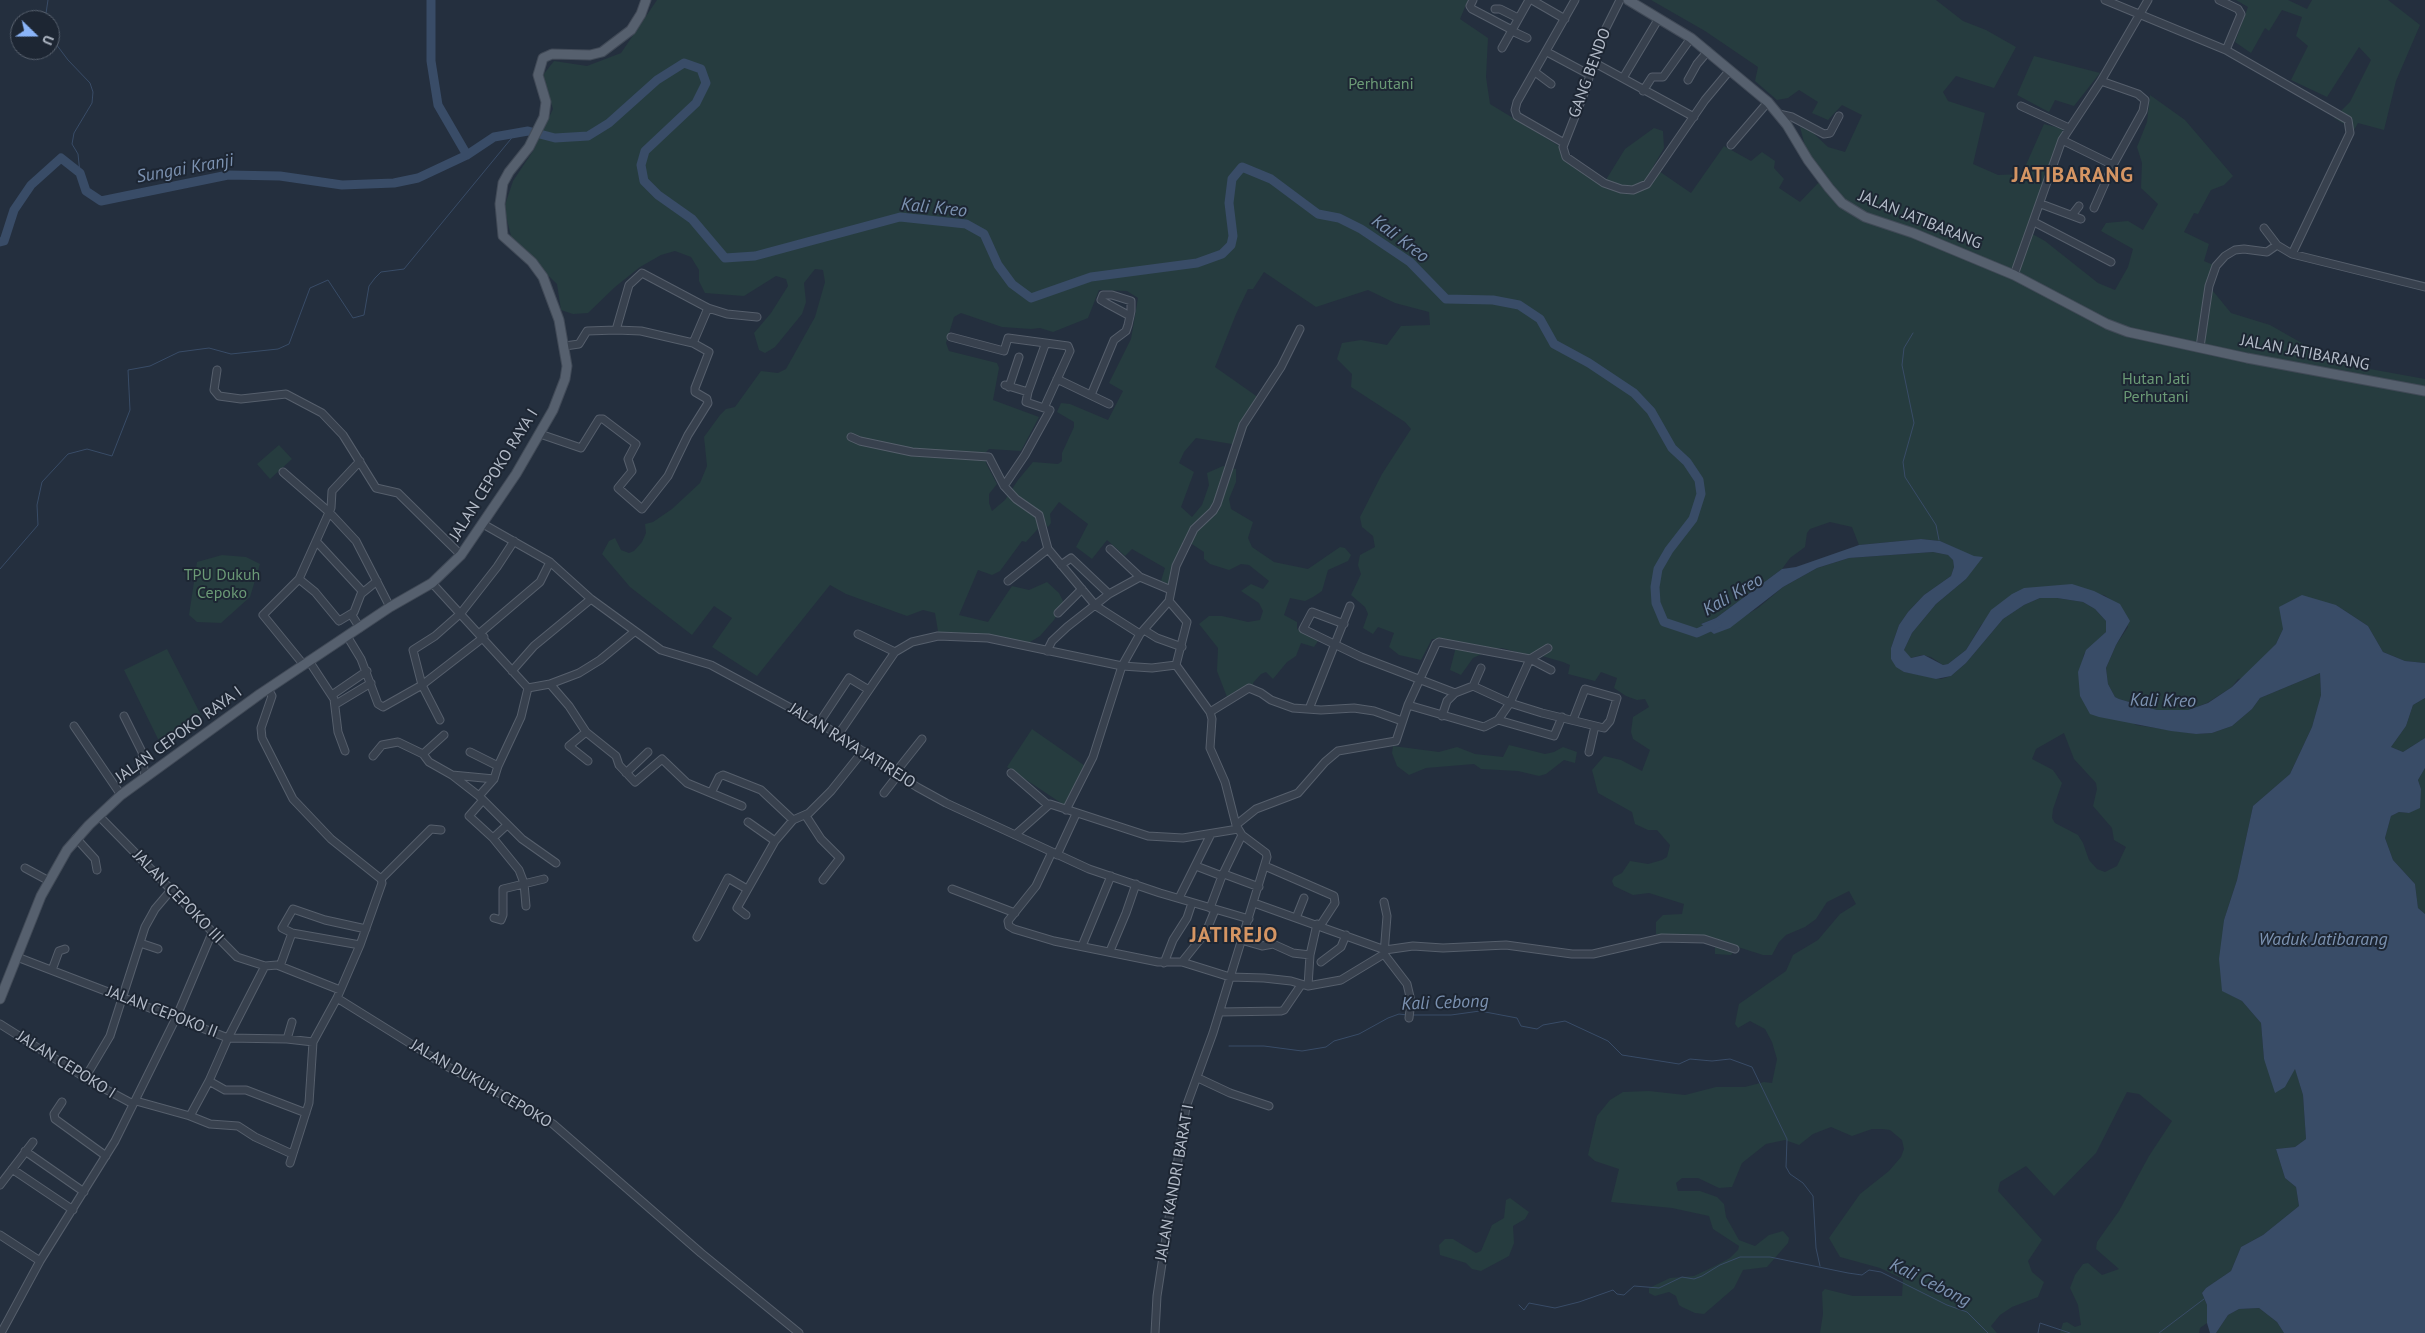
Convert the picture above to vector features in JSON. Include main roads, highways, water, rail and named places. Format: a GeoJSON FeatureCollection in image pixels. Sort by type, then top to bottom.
{"type":"FeatureCollection","features":[{"type":"Feature","properties":{"kind":"main road","name":"JALAN CEPOKO RAYA I"},"geometry":{"type":"LineString","coordinates":[[0,999],[49,881],[76,838],[98,816],[121,795],[270,693],[278,683],[306,663],[432,583],[461,555],[483,524],[540,434],[566,379],[567,366],[565,346],[552,298],[543,277],[532,262],[507,241],[501,230],[500,204],[503,184],[508,172],[529,147],[544,117],[546,102],[538,75],[543,58],[552,54],[596,54],[606,50],[631,30],[641,14],[646,0]]}},
{"type":"Feature","properties":{"kind":"main road","name":"JALAN JATIBARANG"},"geometry":{"type":"LineString","coordinates":[[1628,0],[1691,38],[1768,102],[1779,114],[1818,175],[1846,206],[1865,217],[1913,233],[2014,275],[2107,324],[2128,332],[2425,391]]}},
{"type":"Feature","properties":{"kind":"water","name":"Waduk Jatibarang"},"geometry":{"type":"Polygon","coordinates":[[[1921,539],[1940,541],[1974,556],[1983,557],[1966,579],[1936,604],[1912,633],[1904,650],[1911,658],[1924,655],[1943,665],[1948,664],[1966,650],[1991,610],[2012,594],[2024,588],[2072,584],[2094,591],[2120,604],[2130,621],[2116,645],[2106,668],[2108,684],[2115,697],[2157,710],[2188,710],[2208,703],[2232,687],[2276,644],[2283,629],[2279,607],[2302,595],[2336,605],[2368,626],[2383,652],[2405,661],[2425,663],[2425,698],[2413,705],[2406,726],[2391,747],[2403,752],[2425,738],[2425,768],[2418,780],[2421,789],[2420,808],[2409,813],[2399,812],[2391,816],[2385,838],[2393,860],[2415,884],[2418,908],[2425,914],[2425,1333],[2284,1333],[2277,1322],[2259,1308],[2239,1309],[2228,1315],[2216,1333],[2210,1333],[2207,1323],[2207,1305],[2202,1293],[2206,1288],[2231,1271],[2241,1247],[2263,1235],[2299,1206],[2296,1187],[2285,1178],[2276,1149],[2295,1147],[2306,1139],[2303,1095],[2295,1069],[2285,1087],[2275,1093],[2264,1059],[2261,1023],[2242,1001],[2222,991],[2219,959],[2224,920],[2237,880],[2253,806],[2290,774],[2312,727],[2321,695],[2320,673],[2260,698],[2252,709],[2232,726],[2212,733],[2196,734],[2171,731],[2099,717],[2090,714],[2080,696],[2078,672],[2086,650],[2106,632],[2106,621],[2095,609],[2083,602],[2057,598],[2040,598],[2024,605],[2003,619],[1966,663],[1951,676],[1936,679],[1904,672],[1896,667],[1891,659],[1891,648],[1899,625],[1924,595],[1951,576],[1954,567],[1953,560],[1948,555],[1933,552],[1849,558],[1817,568],[1783,587],[1730,628],[1714,634],[1701,624],[1716,618],[1782,569],[1796,567],[1859,545],[1921,539]]]}},
{"type":"Feature","properties":{"kind":"waterway"},"geometry":{"type":"LineString","coordinates":[[46,10],[48,0]]}},
{"type":"Feature","properties":{"kind":"waterway"},"geometry":{"type":"LineString","coordinates":[[431,0],[431,61],[438,105],[467,155]]}},
{"type":"Feature","properties":{"kind":"waterway"},"geometry":{"type":"LineString","coordinates":[[60,49],[90,83],[93,92],[92,103],[74,133],[72,144],[78,154],[80,173]]}},
{"type":"Feature","properties":{"kind":"waterway","name":"Kali Kreo"},"geometry":{"type":"LineString","coordinates":[[0,242],[4,241],[14,210],[31,185],[61,158],[80,173],[86,191],[101,201],[228,175],[280,176],[342,185],[394,183],[418,178],[467,155],[494,137],[528,131],[555,138],[588,136],[609,123],[657,80],[684,63],[701,69],[706,83],[696,103],[645,151],[641,165],[644,181],[658,195],[692,219],[725,258],[755,256],[900,217],[966,224],[984,234],[998,265],[1012,284],[1031,298],[1091,277],[1197,263],[1222,254],[1231,245],[1233,236],[1229,203],[1232,179],[1242,167],[1271,179],[1318,214],[1339,218],[1361,229],[1410,262],[1446,299],[1493,300],[1519,305],[1540,319],[1554,344],[1589,363],[1634,393],[1651,411],[1672,448],[1687,462],[1699,480],[1701,494],[1693,519],[1669,550],[1658,569],[1655,587],[1656,603],[1664,622],[1697,633],[1717,624]]}},
{"type":"Feature","properties":{"kind":"waterway"},"geometry":{"type":"LineString","coordinates":[[0,569],[38,525],[37,505],[42,482],[68,454],[87,449],[112,456],[130,410],[128,370],[150,366],[179,352],[209,348],[231,354],[278,349],[289,344],[310,288],[328,280],[353,318],[364,315],[369,286],[375,278],[381,272],[404,269],[515,134]]}},
{"type":"Feature","properties":{"kind":"waterway"},"geometry":{"type":"LineString","coordinates":[[1913,333],[1904,348],[1902,365],[1914,423],[1903,462],[1905,477],[1936,525],[1939,540]]}},
{"type":"Feature","properties":{"kind":"waterway","name":"Kali Cebong"},"geometry":{"type":"LineString","coordinates":[[1413,1015],[1451,1015],[1480,1011],[1517,1018],[1521,1026],[1537,1029],[1543,1025],[1565,1021],[1608,1041],[1622,1055],[1679,1064],[1690,1059],[1712,1061],[1730,1059],[1752,1067],[1787,1139],[1786,1167],[1790,1174],[1803,1183],[1813,1196],[1816,1248],[1820,1266]]}},
{"type":"Feature","properties":{"kind":"waterway","name":"Kali Cebong"},"geometry":{"type":"LineString","coordinates":[[1229,1046],[1264,1046],[1302,1051],[1326,1047],[1334,1041],[1359,1034],[1388,1018],[1399,1014],[1407,1015]]}},
{"type":"Feature","properties":{"kind":"waterway"},"geometry":{"type":"LineString","coordinates":[[1519,1305],[1524,1310],[1529,1303],[1555,1308],[1613,1290],[1617,1294],[1624,1295],[1634,1286],[1659,1288],[1682,1277],[1694,1279],[1740,1257],[1770,1257],[1862,1275],[1869,1270],[1881,1272],[1947,1305],[1967,1312],[1988,1333]]}},
{"type":"Feature","properties":{"kind":"waterway","name":"Kali Cebong"},"geometry":{"type":"LineString","coordinates":[[2159,1333],[2204,1299]]}},
{"type":"Feature","properties":{"kind":"waterway","name":"Kali Cebong"},"geometry":{"type":"LineString","coordinates":[[2038,1333],[2040,1323],[2070,1333]]}},
{"type":"Feature","properties":{"kind":"district","name":"JATIBARANG"},"geometry":{"type":"Point","coordinates":[2073,176]}},
{"type":"Feature","properties":{"kind":"district","name":"JATIREJO"},"geometry":{"type":"Point","coordinates":[1234,936]}},
{"type":"Feature","properties":{"kind":"park label","name":"Perhutani"},"geometry":{"type":"Point","coordinates":[1381,84]}},
{"type":"Feature","properties":{"kind":"park label","name":"Hutan Jati Perhutani"},"geometry":{"type":"Point","coordinates":[2156,388]}},
{"type":"Feature","properties":{"kind":"park label","name":"TPU Dukuh Cepoko"},"geometry":{"type":"Point","coordinates":[222,584]}},
{"type":"Feature","properties":{"kind":"water label","name":"Sungai Kranji"},"geometry":{"type":"Point","coordinates":[185,169]}}]}
